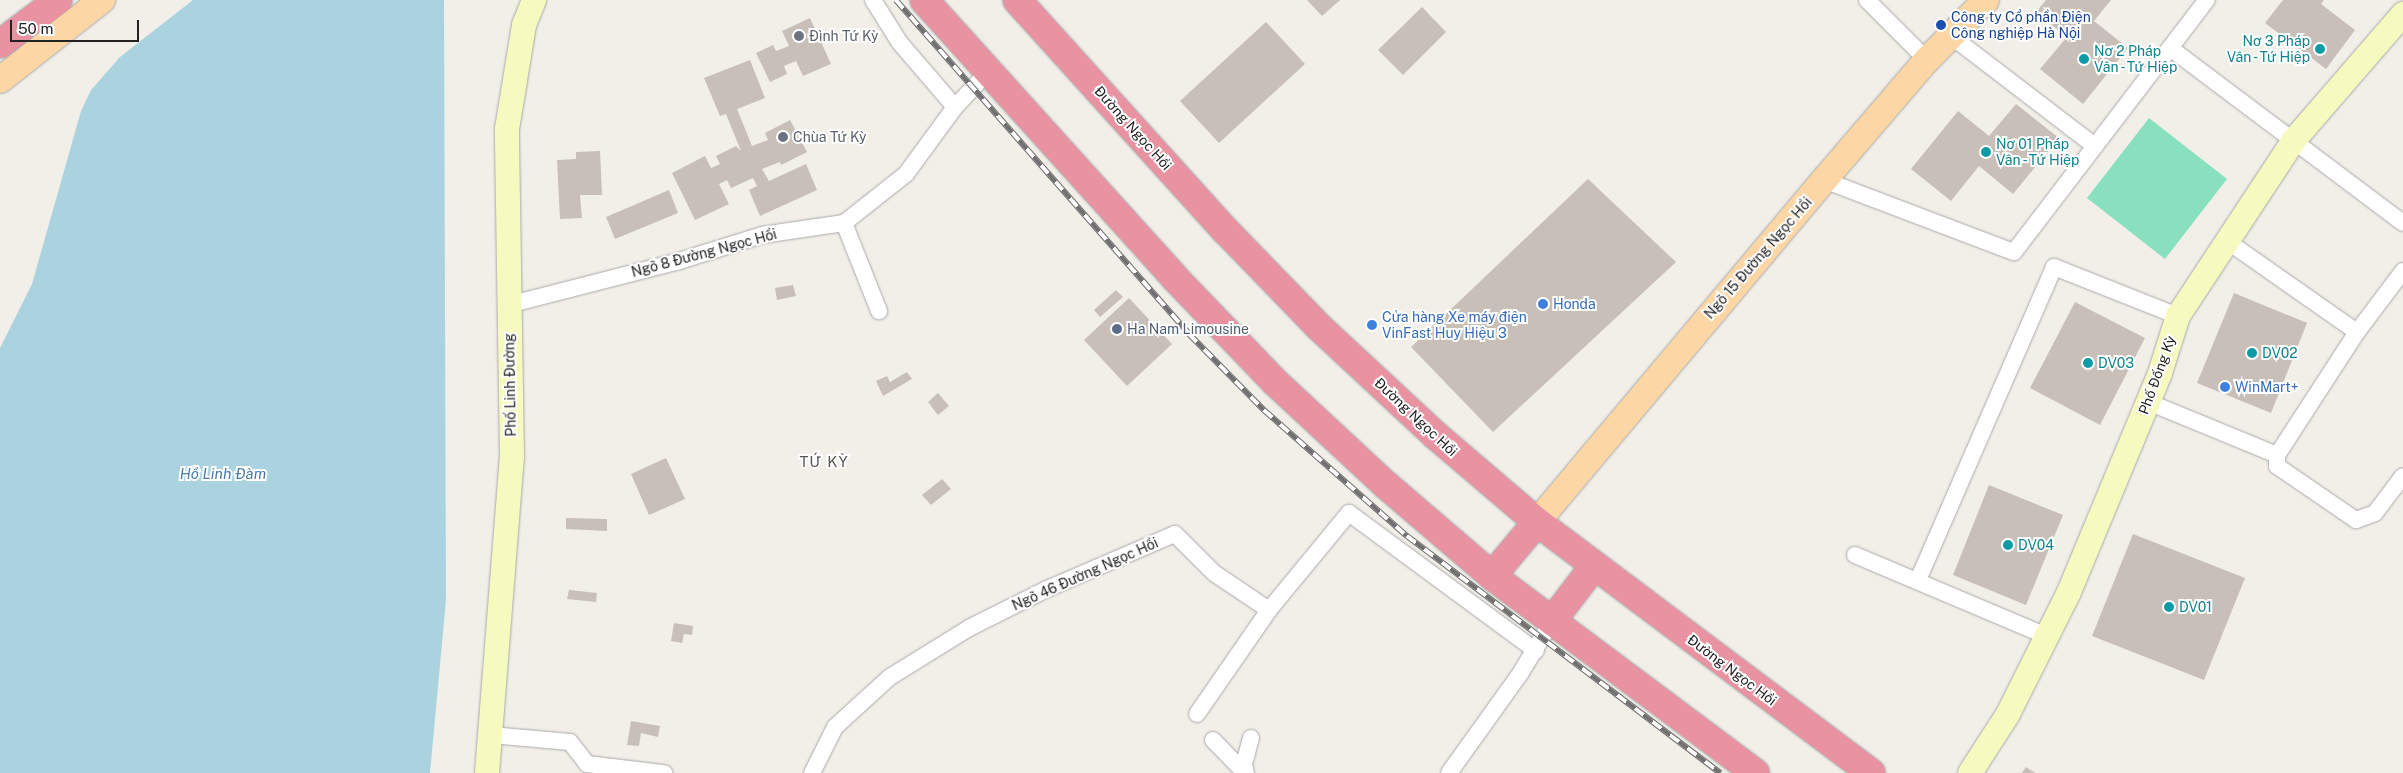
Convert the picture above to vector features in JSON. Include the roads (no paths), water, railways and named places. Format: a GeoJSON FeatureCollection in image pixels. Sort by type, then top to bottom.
{"type":"FeatureCollection","features":[{"type":"Feature","properties":{"kind":"highway"},"geometry":{"type":"LineString","coordinates":[[0,44],[58,0]]}},
{"type":"Feature","properties":{"kind":"highway"},"geometry":{"type":"LineString","coordinates":[[924,0],[1174,277],[1275,382],[1386,485],[1492,576],[1755,773]]}},
{"type":"Feature","properties":{"kind":"highway","name":"Đường Ngọc Hồi"},"geometry":{"type":"LineString","coordinates":[[1017,0],[1226,231],[1319,327],[1469,466],[1594,566],[1870,773]]}},
{"type":"Feature","properties":{"kind":"highway"},"geometry":{"type":"LineString","coordinates":[[1492,576],[1537,522]]}},
{"type":"Feature","properties":{"kind":"highway"},"geometry":{"type":"LineString","coordinates":[[1552,621],[1594,566]]}},
{"type":"Feature","properties":{"kind":"main road"},"geometry":{"type":"LineString","coordinates":[[0,80],[102,0]]}},
{"type":"Feature","properties":{"kind":"main road","name":"Ngõ 15 Đường Ngọc Hồi"},"geometry":{"type":"LineString","coordinates":[[1537,522],[1927,60],[1986,0]]}},
{"type":"Feature","properties":{"kind":"main road"},"geometry":{"type":"LineString","coordinates":[[0,56],[0,63]]}},
{"type":"Feature","properties":{"kind":"street","name":"Phố Linh Đường"},"geometry":{"type":"LineString","coordinates":[[487,773],[512,458],[508,305],[507,130],[524,25],[534,0]]}},
{"type":"Feature","properties":{"kind":"street"},"geometry":{"type":"LineString","coordinates":[[873,0],[900,43],[955,108]]}},
{"type":"Feature","properties":{"kind":"street"},"geometry":{"type":"LineString","coordinates":[[1867,0],[1927,60]]}},
{"type":"Feature","properties":{"kind":"street"},"geometry":{"type":"LineString","coordinates":[[1824,180],[2014,252],[2170,48],[2202,2]]}},
{"type":"Feature","properties":{"kind":"street","name":"Phố Đống Kỳ"},"geometry":{"type":"LineString","coordinates":[[1970,773],[2008,714],[2069,592],[2148,402],[2178,316],[2294,140],[2403,14]]}},
{"type":"Feature","properties":{"kind":"street"},"geometry":{"type":"LineString","coordinates":[[1951,36],[2095,146]]}},
{"type":"Feature","properties":{"kind":"street"},"geometry":{"type":"LineString","coordinates":[[2170,48],[2403,223]]}},
{"type":"Feature","properties":{"kind":"street","name":"Ngõ 8 Đường Ngọc Hồi"},"geometry":{"type":"LineString","coordinates":[[508,305],[676,262],[762,235],[844,223],[906,174],[955,108],[988,72]]}},
{"type":"Feature","properties":{"kind":"street"},"geometry":{"type":"LineString","coordinates":[[844,223],[879,311]]}},
{"type":"Feature","properties":{"kind":"street"},"geometry":{"type":"LineString","coordinates":[[2227,241],[2357,332]]}},
{"type":"Feature","properties":{"kind":"street"},"geometry":{"type":"LineString","coordinates":[[1918,580],[2054,268],[2178,316]]}},
{"type":"Feature","properties":{"kind":"street"},"geometry":{"type":"LineString","coordinates":[[2403,271],[2357,332],[2277,455],[2277,466],[2356,520],[2375,513],[2403,476]]}},
{"type":"Feature","properties":{"kind":"street"},"geometry":{"type":"LineString","coordinates":[[2148,402],[2277,455]]}},
{"type":"Feature","properties":{"kind":"street"},"geometry":{"type":"LineString","coordinates":[[1197,714],[1269,610],[1349,513],[1536,651]]}},
{"type":"Feature","properties":{"kind":"street","name":"Ngõ 46 Đường Ngọc Hồi"},"geometry":{"type":"LineString","coordinates":[[812,773],[835,727],[890,677],[969,628],[1047,589],[1176,534],[1214,573],[1269,610]]}},
{"type":"Feature","properties":{"kind":"street"},"geometry":{"type":"LineString","coordinates":[[1855,555],[2047,636]]}},
{"type":"Feature","properties":{"kind":"street"},"geometry":{"type":"LineString","coordinates":[[1449,773],[1536,651],[1552,621]]}},
{"type":"Feature","properties":{"kind":"street"},"geometry":{"type":"LineString","coordinates":[[491,735],[570,742],[587,764],[664,773]]}},
{"type":"Feature","properties":{"kind":"street"},"geometry":{"type":"LineString","coordinates":[[1245,770],[1250,738]]}},
{"type":"Feature","properties":{"kind":"street"},"geometry":{"type":"LineString","coordinates":[[1213,740],[1245,770]]}},
{"type":"Feature","properties":{"kind":"water","name":"Hồ Linh Đàm"},"geometry":{"type":"Polygon","coordinates":[[[193,0],[444,0],[446,600],[430,773],[0,773],[0,348],[32,284],[81,111],[91,90],[120,57],[193,0]]]}},
{"type":"Feature","properties":{"kind":"railway"},"geometry":{"type":"LineString","coordinates":[[896,0],[1189,334],[1264,410],[1407,536],[1720,773]]}},
{"type":"Feature","properties":{"kind":"place","name":"Công ty Cổ phần Điện Công nghiệp Hà Nội"},"geometry":{"type":"Point","coordinates":[1941,25]}},
{"type":"Feature","properties":{"kind":"place","name":"Đình Tứ Kỳ"},"geometry":{"type":"Point","coordinates":[799,36]}},
{"type":"Feature","properties":{"kind":"place","name":"Nơ 3 Pháp Vân - Tứ Hiệp"},"geometry":{"type":"Point","coordinates":[2320,49]}},
{"type":"Feature","properties":{"kind":"place","name":"Nơ 2 Pháp Vân - Tứ Hiệp"},"geometry":{"type":"Point","coordinates":[2084,59]}},
{"type":"Feature","properties":{"kind":"place","name":"Chùa Tứ Kỳ"},"geometry":{"type":"Point","coordinates":[783,137]}},
{"type":"Feature","properties":{"kind":"place","name":"Nơ 01 Pháp Vân - Tứ Hiệp"},"geometry":{"type":"Point","coordinates":[1986,152]}},
{"type":"Feature","properties":{"kind":"place","name":"Honda"},"geometry":{"type":"Point","coordinates":[1543,304]}},
{"type":"Feature","properties":{"kind":"place","name":"Cửa hàng Xe máy điện VinFast Huy Hiệu 3"},"geometry":{"type":"Point","coordinates":[1372,325]}},
{"type":"Feature","properties":{"kind":"place","name":"Ha Nam Limousine"},"geometry":{"type":"Point","coordinates":[1117,329]}},
{"type":"Feature","properties":{"kind":"place","name":"DV02"},"geometry":{"type":"Point","coordinates":[2252,353]}},
{"type":"Feature","properties":{"kind":"place","name":"DV03"},"geometry":{"type":"Point","coordinates":[2088,363]}},
{"type":"Feature","properties":{"kind":"place","name":"WinMart+"},"geometry":{"type":"Point","coordinates":[2225,387]}},
{"type":"Feature","properties":{"kind":"place","name":"DV04"},"geometry":{"type":"Point","coordinates":[2008,545]}},
{"type":"Feature","properties":{"kind":"place","name":"DV01"},"geometry":{"type":"Point","coordinates":[2169,607]}},
{"type":"Feature","properties":{"kind":"district","name":"TỨ KỲ"},"geometry":{"type":"Point","coordinates":[824,462]}}]}
